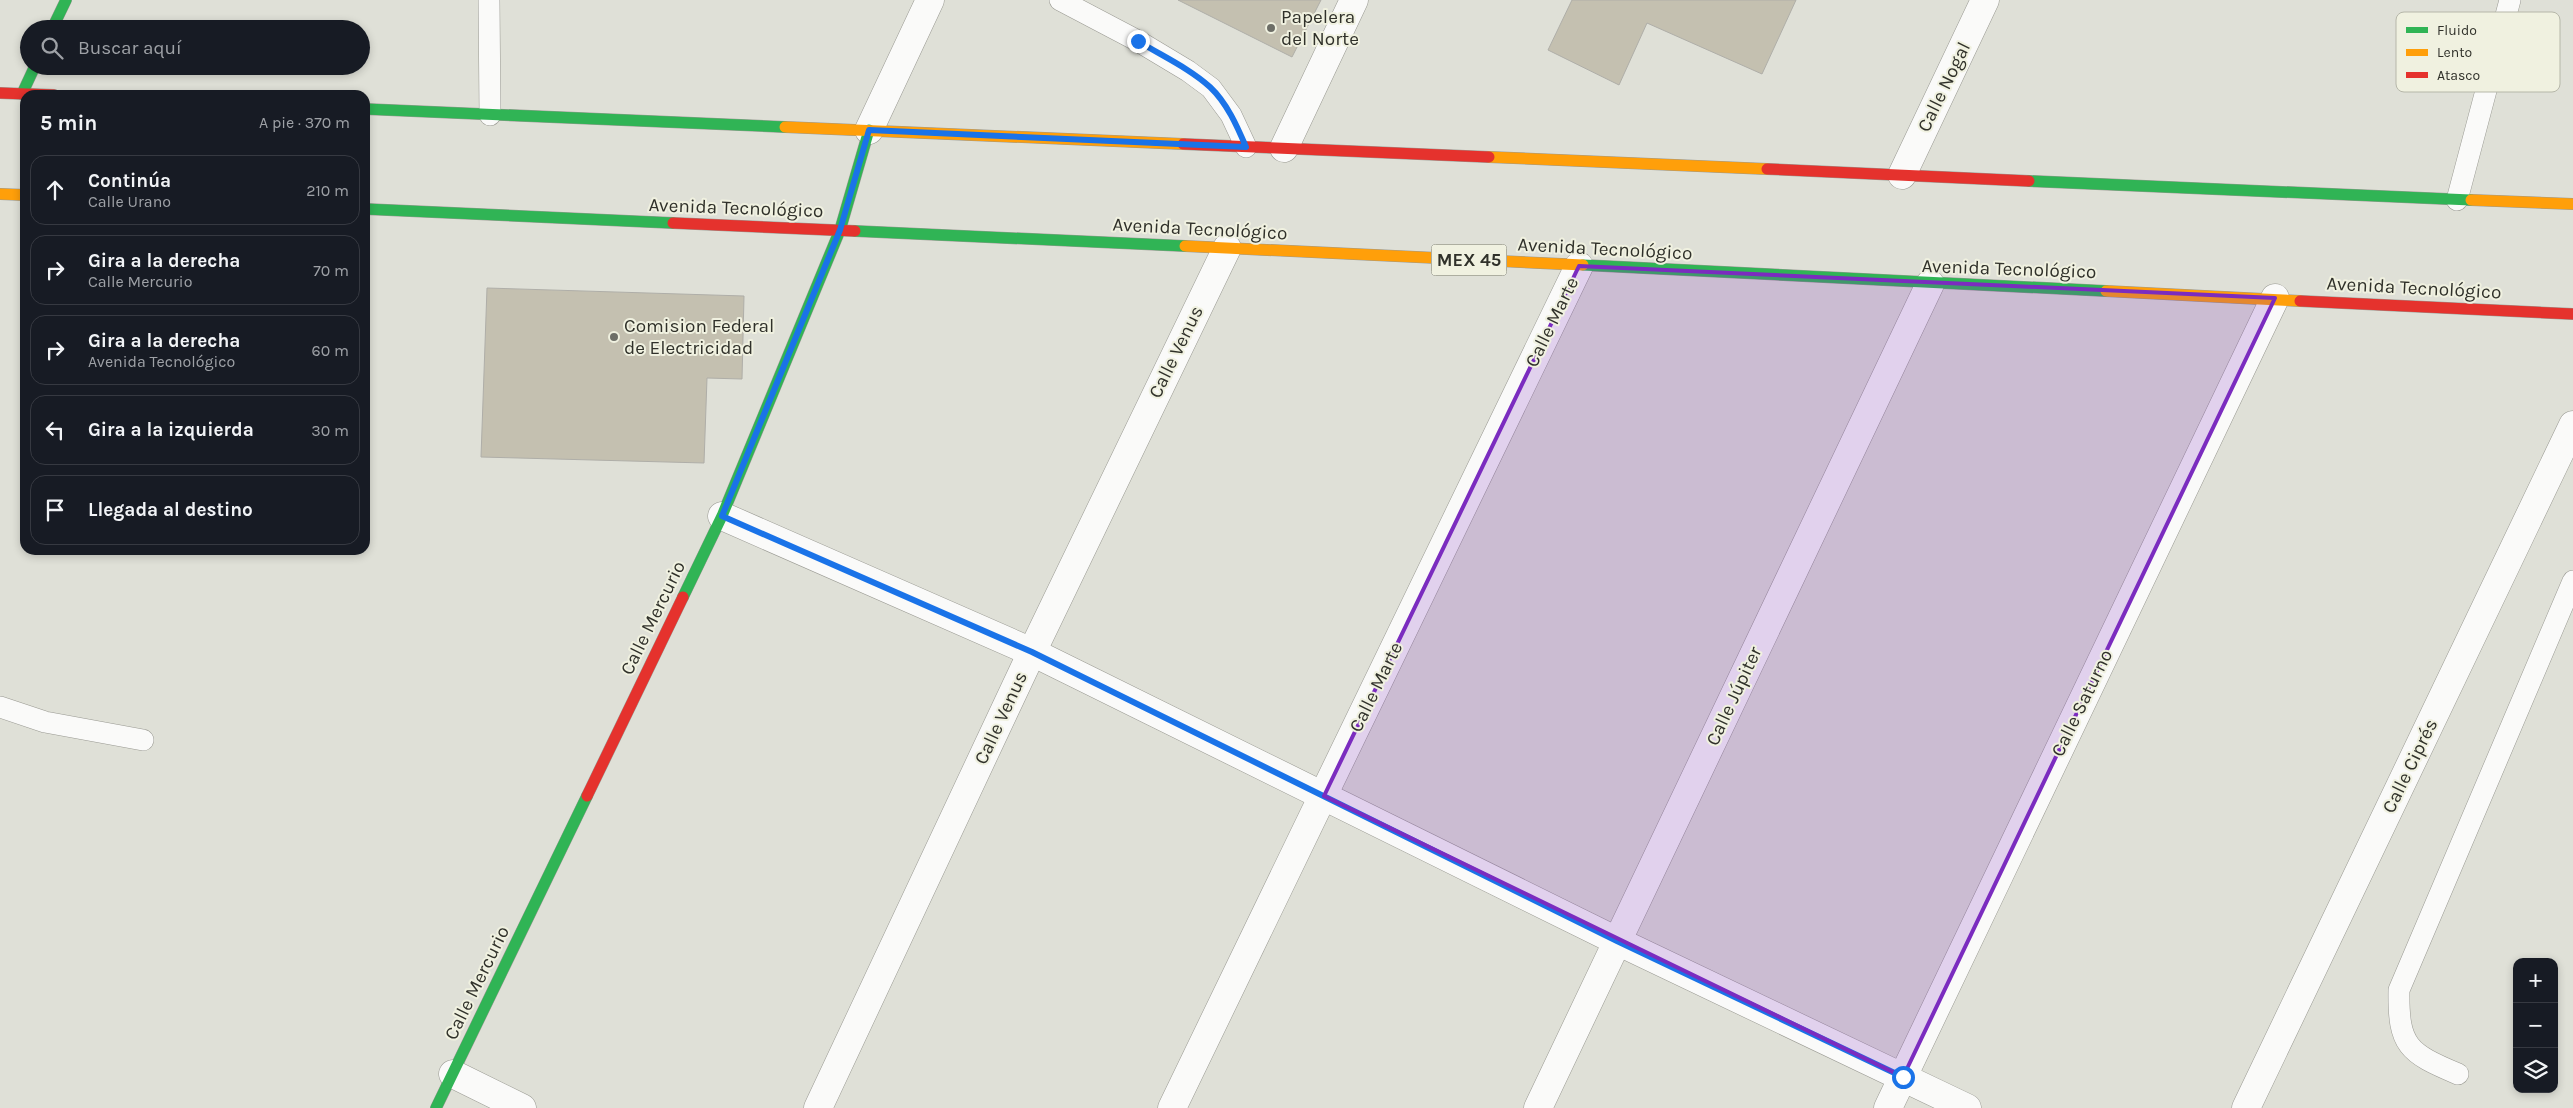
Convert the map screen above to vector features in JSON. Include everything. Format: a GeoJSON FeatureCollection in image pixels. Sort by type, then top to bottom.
{"type":"FeatureCollection","features":[{"type":"Feature","properties":{"kind":"main road"},"geometry":{"type":"LineString","coordinates":[[56,20],[66,0]]}},
{"type":"Feature","properties":{"kind":"main road"},"geometry":{"type":"LineString","coordinates":[[24,90],[31,75]]}},
{"type":"Feature","properties":{"kind":"main road"},"geometry":{"type":"LineString","coordinates":[[0,93],[20,94]]}},
{"type":"Feature","properties":{"kind":"main road"},"geometry":{"type":"LineString","coordinates":[[370,109],[2573,204]]}},
{"type":"Feature","properties":{"kind":"main road","name":"Calle Mercurio"},"geometry":{"type":"LineString","coordinates":[[436,1108],[722,516],[840,230],[869,130]]}},
{"type":"Feature","properties":{"kind":"main road"},"geometry":{"type":"LineString","coordinates":[[0,194],[20,195]]}},
{"type":"Feature","properties":{"kind":"main road","name":"Avenida Tecnológico"},"geometry":{"type":"LineString","coordinates":[[370,209],[1227,248],[1930,284],[2275,298],[2573,314]]}},
{"type":"Feature","properties":{"kind":"street"},"geometry":{"type":"LineString","coordinates":[[869,130],[930,0]]}},
{"type":"Feature","properties":{"kind":"street"},"geometry":{"type":"LineString","coordinates":[[1284,148],[1354,0]]}},
{"type":"Feature","properties":{"kind":"street","name":"Calle Nogal"},"geometry":{"type":"LineString","coordinates":[[1902,175],[1985,0]]}},
{"type":"Feature","properties":{"kind":"street","name":"Calle Venus"},"geometry":{"type":"LineString","coordinates":[[818,1108],[1032,652],[1227,248]]}},
{"type":"Feature","properties":{"kind":"street","name":"Calle Marte"},"geometry":{"type":"LineString","coordinates":[[1172,1108],[1579,266]]}},
{"type":"Feature","properties":{"kind":"street","name":"Calle Júpiter"},"geometry":{"type":"LineString","coordinates":[[1538,1108],[1930,284]]}},
{"type":"Feature","properties":{"kind":"street","name":"Calle Saturno"},"geometry":{"type":"LineString","coordinates":[[1888,1108],[2275,298]]}},
{"type":"Feature","properties":{"kind":"street","name":"Calle Ciprés"},"geometry":{"type":"LineString","coordinates":[[2246,1108],[2573,425]]}},
{"type":"Feature","properties":{"kind":"street"},"geometry":{"type":"LineString","coordinates":[[722,516],[1032,652],[1617,941],[1967,1108]]}},
{"type":"Feature","properties":{"kind":"street"},"geometry":{"type":"LineString","coordinates":[[453,1074],[522,1108]]}},
{"type":"Feature","properties":{"kind":"lane"},"geometry":{"type":"LineString","coordinates":[[489,0],[490,115]]}},
{"type":"Feature","properties":{"kind":"lane"},"geometry":{"type":"LineString","coordinates":[[1060,0],[1138,41],[1188,71],[1211,88],[1231,115],[1246,147]]}},
{"type":"Feature","properties":{"kind":"lane"},"geometry":{"type":"LineString","coordinates":[[2457,200],[2486,92]]}},
{"type":"Feature","properties":{"kind":"lane"},"geometry":{"type":"LineString","coordinates":[[2458,1074],[2428,1061],[2406,1043],[2399,1020],[2399,990],[2573,581]]}},
{"type":"Feature","properties":{"kind":"lane"},"geometry":{"type":"LineString","coordinates":[[0,707],[45,722],[143,740]]}},
{"type":"Feature","properties":{"kind":"highlighted area"},"geometry":{"type":"Polygon","coordinates":[[[1579,266],[2275,298],[1903,1077],[1324,796],[1579,266]]]}},
{"type":"Feature","properties":{"kind":"building","name":"Papelera del Norte"},"geometry":{"type":"Polygon","coordinates":[[[1178,0],[1321,0],[1292,57],[1178,0]]]}},
{"type":"Feature","properties":{"kind":"building"},"geometry":{"type":"Polygon","coordinates":[[[1572,0],[1796,0],[1762,74],[1647,23],[1619,85],[1548,50],[1572,0]]]}},
{"type":"Feature","properties":{"kind":"building","name":"Comision Federal de Electricidad"},"geometry":{"type":"Polygon","coordinates":[[[487,288],[744,296],[742,379],[707,378],[704,463],[481,457],[487,288]]]}},
{"type":"Feature","properties":{"kind":"traffic: fast"},"geometry":{"type":"LineString","coordinates":[[56,20],[66,0]]}},
{"type":"Feature","properties":{"kind":"traffic: fast"},"geometry":{"type":"LineString","coordinates":[[24,90],[31,75]]}},
{"type":"Feature","properties":{"kind":"traffic: fast"},"geometry":{"type":"LineString","coordinates":[[370,109],[785,127]]}},
{"type":"Feature","properties":{"kind":"traffic: fast"},"geometry":{"type":"LineString","coordinates":[[683,597],[722,516],[840,230],[869,130]]}},
{"type":"Feature","properties":{"kind":"traffic: fast"},"geometry":{"type":"LineString","coordinates":[[2029,181],[2471,200]]}},
{"type":"Feature","properties":{"kind":"traffic: fast"},"geometry":{"type":"LineString","coordinates":[[370,209],[673,223]]}},
{"type":"Feature","properties":{"kind":"traffic: fast"},"geometry":{"type":"LineString","coordinates":[[855,231],[1185,246]]}},
{"type":"Feature","properties":{"kind":"traffic: fast"},"geometry":{"type":"LineString","coordinates":[[1583,265],[2106,291]]}},
{"type":"Feature","properties":{"kind":"traffic: fast"},"geometry":{"type":"LineString","coordinates":[[436,1108],[587,796]]}},
{"type":"Feature","properties":{"kind":"traffic: slow"},"geometry":{"type":"LineString","coordinates":[[785,127],[1183,144]]}},
{"type":"Feature","properties":{"kind":"traffic: slow"},"geometry":{"type":"LineString","coordinates":[[1489,157],[1767,169]]}},
{"type":"Feature","properties":{"kind":"traffic: slow"},"geometry":{"type":"LineString","coordinates":[[0,194],[20,195]]}},
{"type":"Feature","properties":{"kind":"traffic: slow"},"geometry":{"type":"LineString","coordinates":[[2471,200],[2573,204]]}},
{"type":"Feature","properties":{"kind":"traffic: slow"},"geometry":{"type":"LineString","coordinates":[[1185,246],[1583,265]]}},
{"type":"Feature","properties":{"kind":"traffic: slow"},"geometry":{"type":"LineString","coordinates":[[2106,291],[2300,301]]}},
{"type":"Feature","properties":{"kind":"traffic: jam"},"geometry":{"type":"LineString","coordinates":[[0,93],[20,94]]}},
{"type":"Feature","properties":{"kind":"traffic: jam"},"geometry":{"type":"LineString","coordinates":[[1183,144],[1489,157]]}},
{"type":"Feature","properties":{"kind":"traffic: jam"},"geometry":{"type":"LineString","coordinates":[[1767,169],[2029,181]]}},
{"type":"Feature","properties":{"kind":"traffic: jam"},"geometry":{"type":"LineString","coordinates":[[673,223],[855,231]]}},
{"type":"Feature","properties":{"kind":"traffic: jam"},"geometry":{"type":"LineString","coordinates":[[2300,301],[2573,314]]}},
{"type":"Feature","properties":{"kind":"traffic: jam"},"geometry":{"type":"LineString","coordinates":[[587,796],[683,597]]}},
{"type":"Feature","properties":{"kind":"place","name":"Papelera del Norte"},"geometry":{"type":"Point","coordinates":[1271,28]}},
{"type":"Feature","properties":{"kind":"place","name":"Comision Federal de Electricidad"},"geometry":{"type":"Point","coordinates":[614,337]}},
{"type":"Feature","properties":{"kind":"route"},"geometry":{"type":"LineString","coordinates":[[1138,41],[1188,71],[1211,88],[1231,115],[1246,147],[869,130],[840,230],[722,516],[1032,652],[1617,941],[1903,1077]]}}]}
